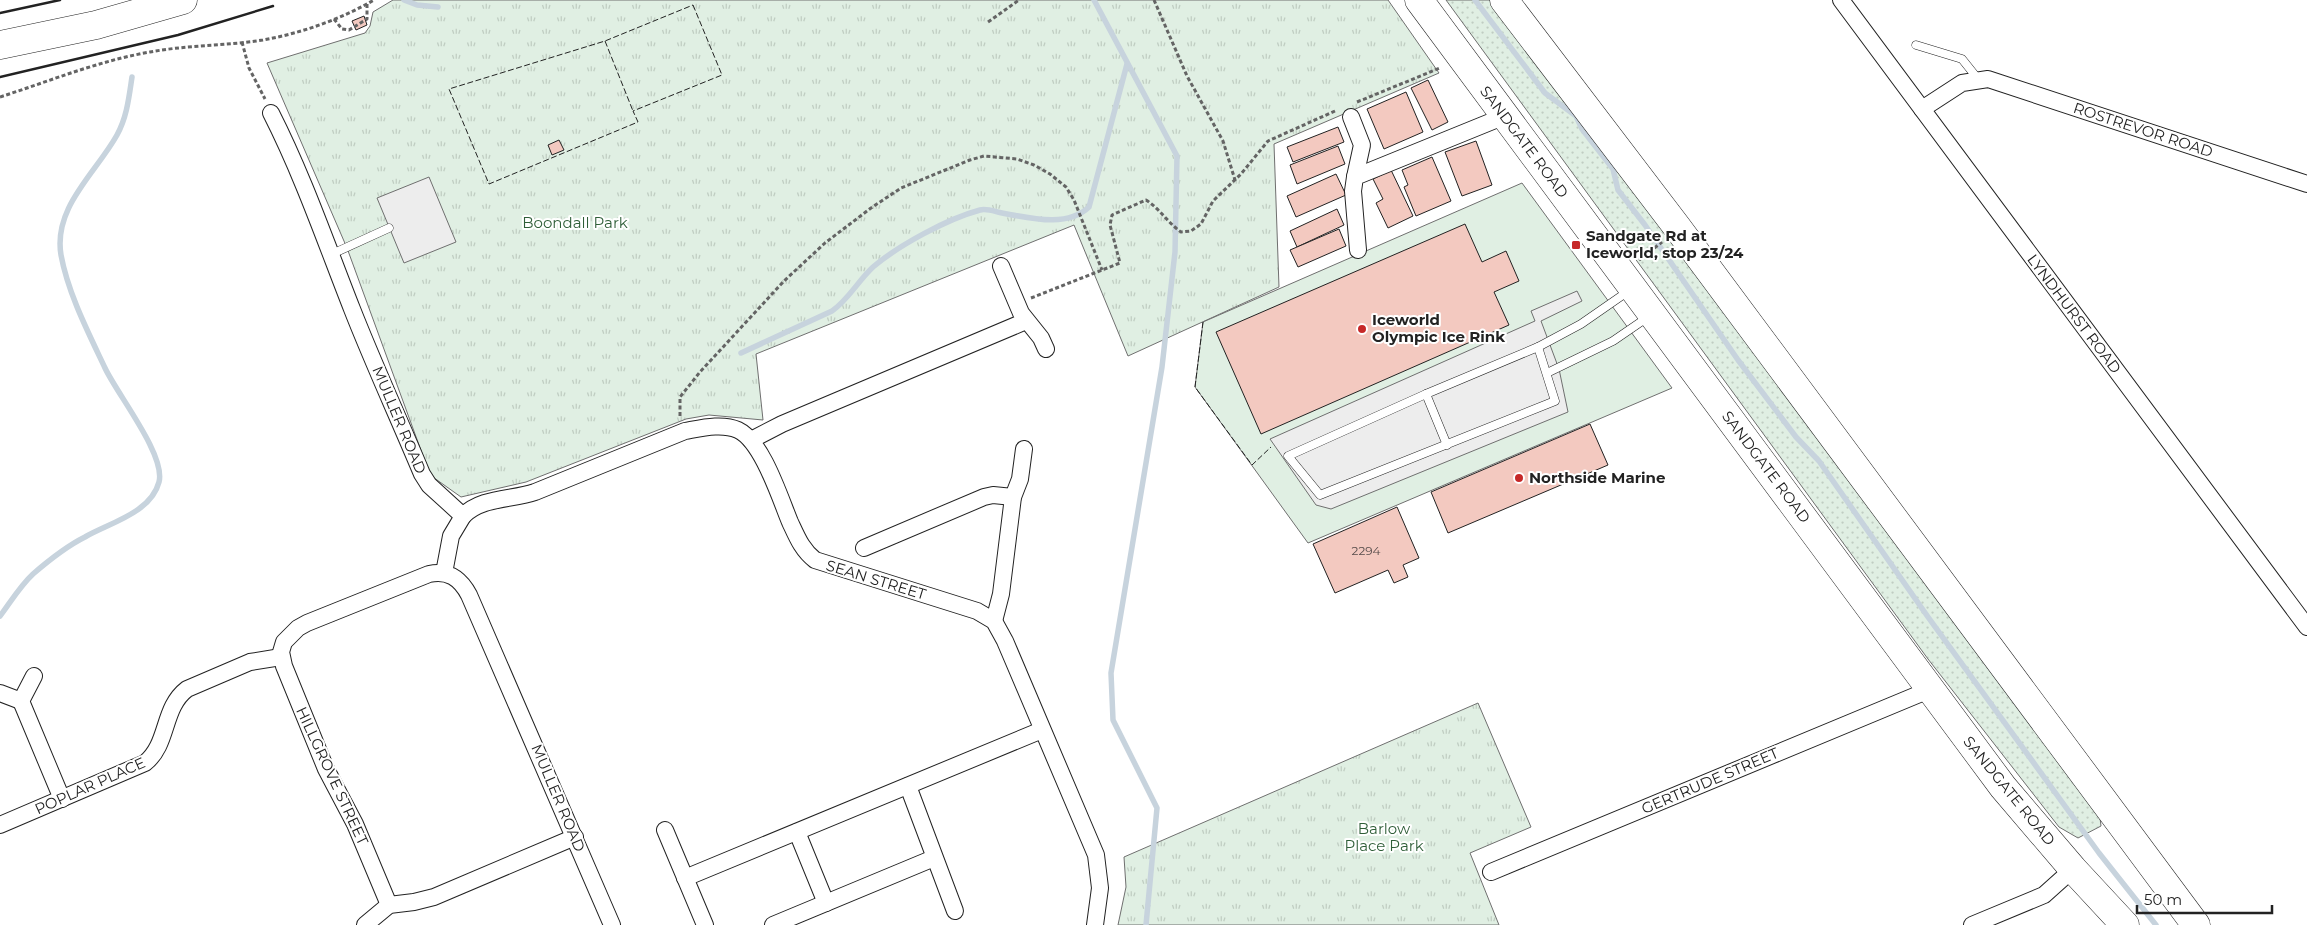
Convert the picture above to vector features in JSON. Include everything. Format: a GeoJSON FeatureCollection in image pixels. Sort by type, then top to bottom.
{"type":"FeatureCollection","features":[{"type":"Feature","properties":{"kind":"highway"},"geometry":{"type":"LineString","coordinates":[[0,44],[96,24],[183,0]]}},
{"type":"Feature","properties":{"kind":"highway","name":"SANDGATE ROAD"},"geometry":{"type":"LineString","coordinates":[[1419,0],[1505,116],[1633,277],[1652,313],[2003,787],[2073,868],[2126,925]]}},
{"type":"Feature","properties":{"kind":"highway"},"geometry":{"type":"LineString","coordinates":[[1504,0],[1677,226],[2196,925]]}},
{"type":"Feature","properties":{"kind":"street","name":"LYNDHURST ROAD"},"geometry":{"type":"LineString","coordinates":[[1842,0],[2307,627]]}},
{"type":"Feature","properties":{"kind":"street","name":"ROSTREVOR ROAD"},"geometry":{"type":"LineString","coordinates":[[1922,109],[1962,83],[1978,79],[1998,81],[2307,184]]}},
{"type":"Feature","properties":{"kind":"street"},"geometry":{"type":"LineString","coordinates":[[1346,111],[1362,146],[1353,191],[1358,250]]}},
{"type":"Feature","properties":{"kind":"street","name":"MULLER ROAD"},"geometry":{"type":"LineString","coordinates":[[271,113],[332,254],[352,310],[422,474],[430,485],[463,516]]}},
{"type":"Feature","properties":{"kind":"street"},"geometry":{"type":"LineString","coordinates":[[1355,176],[1505,116]]}},
{"type":"Feature","properties":{"kind":"street"},"geometry":{"type":"LineString","coordinates":[[1001,266],[1016,305],[1026,321],[1041,338],[1046,350]]}},
{"type":"Feature","properties":{"kind":"street"},"geometry":{"type":"LineString","coordinates":[[282,657],[284,642],[298,628],[307,623],[429,574],[444,573],[451,536],[463,516],[482,503],[535,492],[685,431],[698,428],[726,427],[737,430],[751,440],[782,424],[1026,321]]}},
{"type":"Feature","properties":{"kind":"street","name":"SEAN STREET"},"geometry":{"type":"LineString","coordinates":[[751,440],[761,457],[802,547],[815,560],[977,611],[994,621]]}},
{"type":"Feature","properties":{"kind":"street"},"geometry":{"type":"LineString","coordinates":[[1024,449],[1020,479],[1013,498],[1001,594],[994,621],[1005,641],[1096,854],[1100,888],[1095,925]]}},
{"type":"Feature","properties":{"kind":"street"},"geometry":{"type":"LineString","coordinates":[[864,548],[984,497],[993,495],[1013,498]]}},
{"type":"Feature","properties":{"kind":"street","name":"MULLER ROAD"},"geometry":{"type":"LineString","coordinates":[[444,573],[456,578],[469,595],[612,925]]}},
{"type":"Feature","properties":{"kind":"street","name":"POPLAR PLACE"},"geometry":{"type":"LineString","coordinates":[[0,825],[138,767],[151,759],[159,747],[175,700],[187,689],[250,662],[282,657]]}},
{"type":"Feature","properties":{"kind":"street","name":"HILLGROVE STREET"},"geometry":{"type":"LineString","coordinates":[[282,657],[326,769],[356,824],[389,906]]}},
{"type":"Feature","properties":{"kind":"street"},"geometry":{"type":"LineString","coordinates":[[21,701],[34,676]]}},
{"type":"Feature","properties":{"kind":"street","name":"GERTRUDE STREET"},"geometry":{"type":"LineString","coordinates":[[1491,872],[1930,690]]}},
{"type":"Feature","properties":{"kind":"street"},"geometry":{"type":"LineString","coordinates":[[0,693],[21,701],[62,799]]}},
{"type":"Feature","properties":{"kind":"street"},"geometry":{"type":"LineString","coordinates":[[685,878],[1042,730]]}},
{"type":"Feature","properties":{"kind":"street"},"geometry":{"type":"LineString","coordinates":[[908,786],[955,911]]}},
{"type":"Feature","properties":{"kind":"street"},"geometry":{"type":"LineString","coordinates":[[665,830],[704,925]]}},
{"type":"Feature","properties":{"kind":"street"},"geometry":{"type":"LineString","coordinates":[[797,832],[826,903]]}},
{"type":"Feature","properties":{"kind":"street"},"geometry":{"type":"LineString","coordinates":[[365,925],[389,906],[424,900],[575,837]]}},
{"type":"Feature","properties":{"kind":"street"},"geometry":{"type":"LineString","coordinates":[[773,925],[934,858]]}},
{"type":"Feature","properties":{"kind":"street"},"geometry":{"type":"LineString","coordinates":[[1972,925],[2044,895],[2073,868]]}},
{"type":"Feature","properties":{"kind":"lane"},"geometry":{"type":"LineString","coordinates":[[1916,45],[1962,59],[1978,79]]}},
{"type":"Feature","properties":{"kind":"lane"},"geometry":{"type":"LineString","coordinates":[[332,254],[389,228]]}},
{"type":"Feature","properties":{"kind":"lane"},"geometry":{"type":"LineString","coordinates":[[1538,347],[1555,401],[1320,495],[1288,456],[1426,394],[1538,347],[1581,324],[1633,277]]}},
{"type":"Feature","properties":{"kind":"lane"},"geometry":{"type":"LineString","coordinates":[[1547,373],[1613,341],[1635,328],[1652,313]]}},
{"type":"Feature","properties":{"kind":"lane"},"geometry":{"type":"LineString","coordinates":[[1426,394],[1447,445]]}},
{"type":"Feature","properties":{"kind":"path"},"geometry":{"type":"LineString","coordinates":[[0,97],[84,68],[150,52],[242,42],[285,35],[334,19],[374,0]]}},
{"type":"Feature","properties":{"kind":"path"},"geometry":{"type":"LineString","coordinates":[[988,22],[1019,0]]}},
{"type":"Feature","properties":{"kind":"path"},"geometry":{"type":"LineString","coordinates":[[1154,0],[1187,76],[1223,141],[1236,180]]}},
{"type":"Feature","properties":{"kind":"path"},"geometry":{"type":"LineString","coordinates":[[334,19],[342,29],[349,30],[367,19],[367,4]]}},
{"type":"Feature","properties":{"kind":"path"},"geometry":{"type":"LineString","coordinates":[[242,42],[249,68],[271,113]]}},
{"type":"Feature","properties":{"kind":"path"},"geometry":{"type":"LineString","coordinates":[[1016,305],[1120,263],[1110,225],[1112,215],[1146,200],[1154,205],[1171,225],[1181,232],[1191,231],[1201,224],[1213,201],[1236,180],[1268,141],[1346,111],[1440,68]]}},
{"type":"Feature","properties":{"kind":"path"},"geometry":{"type":"LineString","coordinates":[[685,431],[679,411],[680,397],[700,372],[784,281],[825,243],[901,188],[970,160],[984,156],[998,156],[1034,165],[1050,174],[1066,187],[1074,200],[1102,270]]}},
{"type":"Feature","properties":{"kind":"path"},"geometry":{"type":"LineString","coordinates":[[1633,277],[1653,249],[1665,240]]}},
{"type":"Feature","properties":{"kind":"green space","name":"Boondall Park"},"geometry":{"type":"Polygon","coordinates":[[[393,0],[1388,0],[1439,73],[1274,144],[1279,287],[1128,356],[1074,225],[756,354],[763,420],[709,415],[686,419],[526,482],[461,497],[430,475],[347,248],[267,63],[365,33],[370,26],[373,12],[393,0]]]}},
{"type":"Feature","properties":{"kind":"green space"},"geometry":{"type":"Polygon","coordinates":[[[1446,0],[1498,0],[2098,802],[2101,826],[2078,838],[2059,827],[1928,659],[1446,0]]]}},
{"type":"Feature","properties":{"kind":"green space"},"geometry":{"type":"Polygon","coordinates":[[[1522,183],[1672,388],[1308,543],[1195,387],[1203,322],[1522,183]]]}},
{"type":"Feature","properties":{"kind":"green space","name":"Barlow Place Park"},"geometry":{"type":"Polygon","coordinates":[[[1478,703],[1531,827],[1470,853],[1499,925],[1118,925],[1126,887],[1124,857],[1478,703]]]}},
{"type":"Feature","properties":{"kind":"shaded area"},"geometry":{"type":"Polygon","coordinates":[[[429,177],[456,242],[404,263],[377,198],[429,177]]]}},
{"type":"Feature","properties":{"kind":"shaded area"},"geometry":{"type":"Polygon","coordinates":[[[1577,291],[1582,301],[1541,321],[1559,369],[1568,412],[1331,509],[1316,505],[1270,439],[1535,321],[1531,311],[1577,291]]]}},
{"type":"Feature","properties":{"kind":"building"},"geometry":{"type":"Polygon","coordinates":[[[364,16],[367,25],[356,30],[352,21],[364,16]]]}},
{"type":"Feature","properties":{"kind":"building"},"geometry":{"type":"Polygon","coordinates":[[[1428,80],[1448,122],[1432,130],[1411,88],[1428,80]]]}},
{"type":"Feature","properties":{"kind":"building"},"geometry":{"type":"Polygon","coordinates":[[[1406,92],[1423,132],[1384,149],[1367,109],[1406,92]]]}},
{"type":"Feature","properties":{"kind":"building"},"geometry":{"type":"Polygon","coordinates":[[[1338,127],[1344,142],[1293,162],[1287,147],[1338,127]]]}},
{"type":"Feature","properties":{"kind":"building"},"geometry":{"type":"Polygon","coordinates":[[[559,140],[564,150],[552,155],[548,145],[559,140]]]}},
{"type":"Feature","properties":{"kind":"building"},"geometry":{"type":"Polygon","coordinates":[[[1476,141],[1492,185],[1462,196],[1445,152],[1476,141]]]}},
{"type":"Feature","properties":{"kind":"building"},"geometry":{"type":"Polygon","coordinates":[[[1338,146],[1345,164],[1297,184],[1290,165],[1338,146]]]}},
{"type":"Feature","properties":{"kind":"building"},"geometry":{"type":"Polygon","coordinates":[[[1432,157],[1451,201],[1416,216],[1404,187],[1408,185],[1402,170],[1432,157]]]}},
{"type":"Feature","properties":{"kind":"building"},"geometry":{"type":"Polygon","coordinates":[[[1391,170],[1413,216],[1388,228],[1376,203],[1383,199],[1373,179],[1391,170]]]}},
{"type":"Feature","properties":{"kind":"building"},"geometry":{"type":"Polygon","coordinates":[[[1336,174],[1346,195],[1296,217],[1287,196],[1336,174]]]}},
{"type":"Feature","properties":{"kind":"building"},"geometry":{"type":"Polygon","coordinates":[[[1337,209],[1344,225],[1297,247],[1290,231],[1337,209]]]}},
{"type":"Feature","properties":{"kind":"building","name":"Iceworld Olympic Ice Rink"},"geometry":{"type":"Polygon","coordinates":[[[1465,224],[1482,262],[1506,251],[1519,281],[1494,292],[1509,325],[1261,434],[1216,332],[1465,224]]]}},
{"type":"Feature","properties":{"kind":"building"},"geometry":{"type":"Polygon","coordinates":[[[1339,229],[1346,246],[1298,267],[1290,250],[1339,229]]]}},
{"type":"Feature","properties":{"kind":"building","name":"Northside Marine"},"geometry":{"type":"Polygon","coordinates":[[[1590,424],[1608,465],[1448,533],[1431,492],[1590,424]]]}},
{"type":"Feature","properties":{"kind":"building"},"geometry":{"type":"Polygon","coordinates":[[[1397,507],[1419,558],[1403,565],[1408,577],[1394,583],[1388,570],[1335,593],[1313,544],[1397,507]]]}},
{"type":"Feature","properties":{"kind":"waterway"},"geometry":{"type":"LineString","coordinates":[[404,0],[417,5],[438,7]]}},
{"type":"Feature","properties":{"kind":"waterway"},"geometry":{"type":"LineString","coordinates":[[1094,0],[1177,156],[1175,252],[1162,367],[1111,673],[1113,720],[1157,808],[1146,925]]}},
{"type":"Feature","properties":{"kind":"waterway"},"geometry":{"type":"LineString","coordinates":[[1475,0],[1545,93],[1576,116],[1582,129],[1613,169],[1618,190],[1645,225],[1738,360],[1796,437],[1819,461],[1928,617],[2099,853],[2156,925]]}},
{"type":"Feature","properties":{"kind":"waterway"},"geometry":{"type":"LineString","coordinates":[[741,353],[832,311],[873,267],[896,250],[924,234],[967,214],[986,209],[1048,220],[1070,218],[1089,207],[1127,64]]}},
{"type":"Feature","properties":{"kind":"waterway"},"geometry":{"type":"LineString","coordinates":[[0,616],[33,574],[78,541],[138,509],[155,493],[159,482],[159,470],[155,456],[105,368],[68,284],[61,255],[60,238],[63,221],[78,191],[117,135],[127,107],[132,77]]}},
{"type":"Feature","properties":{"kind":"fence"},"geometry":{"type":"LineString","coordinates":[[693,5],[722,75],[633,111],[638,122],[489,184],[449,89],[605,41],[693,5]]}},
{"type":"Feature","properties":{"kind":"fence"},"geometry":{"type":"LineString","coordinates":[[605,41],[633,111]]}},
{"type":"Feature","properties":{"kind":"fence"},"geometry":{"type":"LineString","coordinates":[[1203,322],[1195,387],[1252,465],[1271,447]]}},
{"type":"Feature","properties":{"kind":"wall"},"geometry":{"type":"LineString","coordinates":[[0,13],[60,0]]}},
{"type":"Feature","properties":{"kind":"wall"},"geometry":{"type":"LineString","coordinates":[[0,77],[178,35],[273,6]]}},
{"type":"Feature","properties":{"kind":"place","name":"Sandgate Rd at Iceworld, stop 23/24"},"geometry":{"type":"Point","coordinates":[1576,245]}},
{"type":"Feature","properties":{"kind":"place","name":"Iceworld Olympic Ice Rink"},"geometry":{"type":"Point","coordinates":[1362,329]}},
{"type":"Feature","properties":{"kind":"place","name":"Northside Marine"},"geometry":{"type":"Point","coordinates":[1519,478]}}]}
